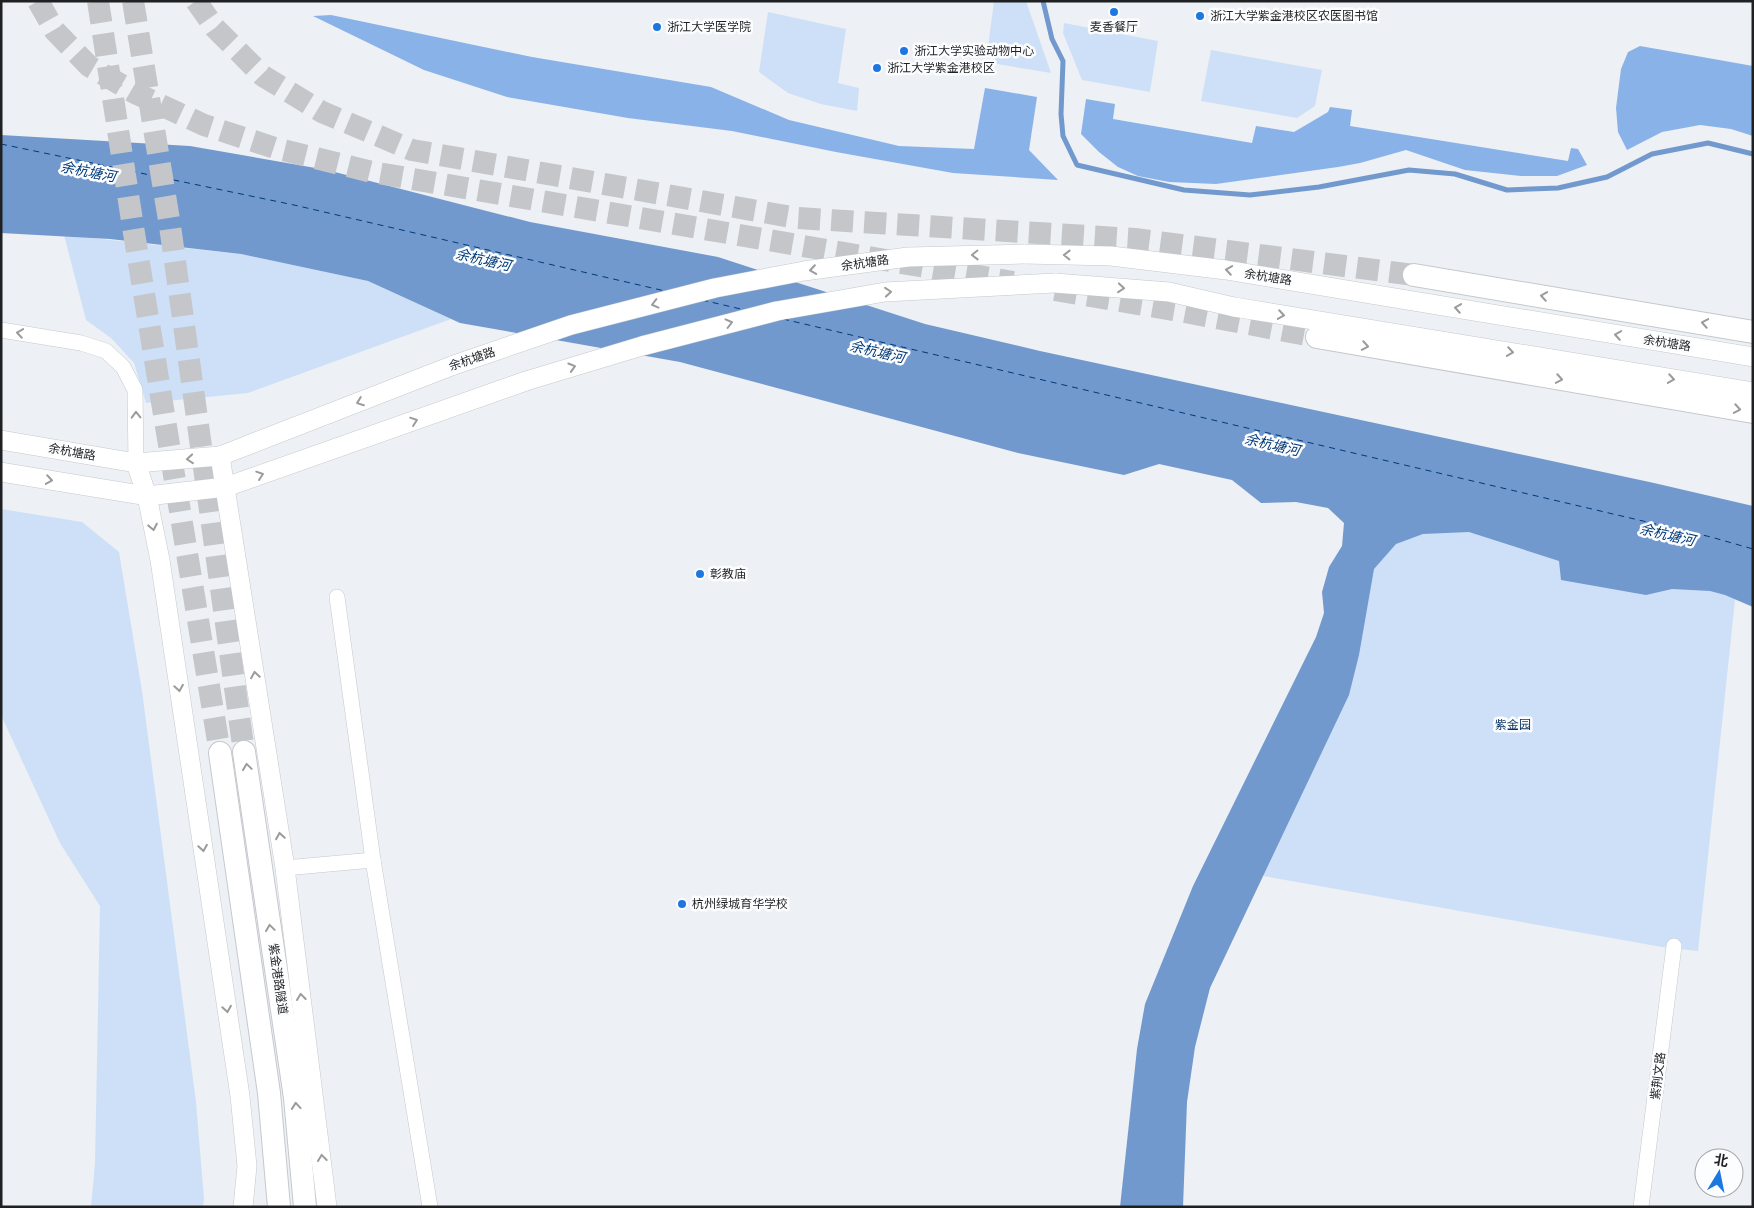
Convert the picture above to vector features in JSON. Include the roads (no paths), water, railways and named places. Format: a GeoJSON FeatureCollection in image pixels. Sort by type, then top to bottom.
{"type":"FeatureCollection","features":[{"type":"Feature","properties":{"kind":"highway"},"geometry":{"type":"LineString","coordinates":[[1414,276],[1753,332]]}},
{"type":"Feature","properties":{"kind":"highway"},"geometry":{"type":"LineString","coordinates":[[1317,338],[1753,412]]}},
{"type":"Feature","properties":{"kind":"highway","name":"紫金港路隧道"},"geometry":{"type":"LineString","coordinates":[[244,752],[295,1098],[305,1207]]}},
{"type":"Feature","properties":{"kind":"highway","name":"紫金港路隧道"},"geometry":{"type":"LineString","coordinates":[[220,753],[270,1093],[279,1207]]}},
{"type":"Feature","properties":{"kind":"highway"},"geometry":{"type":"LineString","coordinates":[[271,1207],[276,1166]]}},
{"type":"Feature","properties":{"kind":"main road","name":"余杭塘路"},"geometry":{"type":"LineString","coordinates":[[1,440],[136,463],[220,456],[454,366],[571,325],[715,288],[804,271],[908,257],[1024,254],[1111,256],[1226,270],[1753,358]]}},
{"type":"Feature","properties":{"kind":"main road"},"geometry":{"type":"LineString","coordinates":[[1,472],[147,496],[226,487],[526,381],[642,346],[777,311],[885,292],[1055,283],[1169,292],[1234,307],[1753,392]]}},
{"type":"Feature","properties":{"kind":"main road"},"geometry":{"type":"LineString","coordinates":[[220,456],[285,868],[327,1207]]}},
{"type":"Feature","properties":{"kind":"main road"},"geometry":{"type":"LineString","coordinates":[[136,463],[147,496],[160,560],[240,1096],[247,1166],[243,1207]]}},
{"type":"Feature","properties":{"kind":"street"},"geometry":{"type":"LineString","coordinates":[[1,330],[81,342],[106,352],[124,367],[135,390],[136,463]]}},
{"type":"Feature","properties":{"kind":"street"},"geometry":{"type":"LineString","coordinates":[[337,597],[373,860],[430,1207]]}},
{"type":"Feature","properties":{"kind":"street"},"geometry":{"type":"LineString","coordinates":[[285,868],[373,860]]}},
{"type":"Feature","properties":{"kind":"street","name":"紫荆文路"},"geometry":{"type":"LineString","coordinates":[[1641,1207],[1674,946]]}},
{"type":"Feature","properties":{"kind":"water","name":"余杭塘河"},"geometry":{"type":"Polygon","coordinates":[[[1,135],[190,146],[327,170],[530,222],[718,257],[925,324],[1040,351],[1753,506],[1753,607],[1710,591],[1672,589],[1646,595],[1561,580],[1559,561],[1469,532],[1423,534],[1396,544],[1374,569],[1359,655],[1349,695],[1210,988],[1195,1047],[1187,1102],[1183,1207],[1120,1207],[1137,1049],[1145,1004],[1193,886],[1316,637],[1324,613],[1322,592],[1329,567],[1342,546],[1344,523],[1328,508],[1296,502],[1261,503],[1232,480],[1159,464],[1124,475],[1018,453],[680,362],[460,323],[368,281],[241,254],[110,239],[1,233],[1,135]]]}},
{"type":"Feature","properties":{"kind":"waterway"},"geometry":{"type":"LineString","coordinates":[[1043,1],[1052,39],[1063,61],[1061,114],[1063,136],[1077,165],[1184,190],[1250,195],[1319,187],[1409,170],[1455,174],[1507,190],[1558,188],[1607,177],[1652,154],[1708,143],[1753,154]]}},
{"type":"Feature","properties":{"kind":"tunnel"},"geometry":{"type":"LineString","coordinates":[[38,1],[55,31],[89,66],[135,93],[204,125],[275,148],[372,172],[1013,282]]}},
{"type":"Feature","properties":{"kind":"tunnel"},"geometry":{"type":"LineString","coordinates":[[98,1],[133,227],[220,753]]}},
{"type":"Feature","properties":{"kind":"tunnel"},"geometry":{"type":"LineString","coordinates":[[133,1],[170,226],[244,752]]}},
{"type":"Feature","properties":{"kind":"tunnel"},"geometry":{"type":"LineString","coordinates":[[196,1],[215,28],[263,76],[322,112],[412,150],[797,218],[1135,239],[1414,275]]}},
{"type":"Feature","properties":{"kind":"tunnel"},"geometry":{"type":"LineString","coordinates":[[1055,290],[1317,337]]}},
{"type":"Feature","properties":{"kind":"place","name":"麦香餐厅"},"geometry":{"type":"Point","coordinates":[1114,12]}},
{"type":"Feature","properties":{"kind":"place","name":"浙江大学紫金港校区农医图书馆"},"geometry":{"type":"Point","coordinates":[1200,16]}},
{"type":"Feature","properties":{"kind":"place","name":"浙江大学医学院"},"geometry":{"type":"Point","coordinates":[657,27]}},
{"type":"Feature","properties":{"kind":"place","name":"浙江大学实验动物中心"},"geometry":{"type":"Point","coordinates":[904,51]}},
{"type":"Feature","properties":{"kind":"place","name":"浙江大学紫金港校区"},"geometry":{"type":"Point","coordinates":[877,68]}},
{"type":"Feature","properties":{"kind":"place","name":"彰教庙"},"geometry":{"type":"Point","coordinates":[700,574]}},
{"type":"Feature","properties":{"kind":"place","name":"杭州绿城育华学校"},"geometry":{"type":"Point","coordinates":[682,904]}},
{"type":"Feature","properties":{"kind":"park label","name":"紫金园"},"geometry":{"type":"Point","coordinates":[1513,725]}}]}
